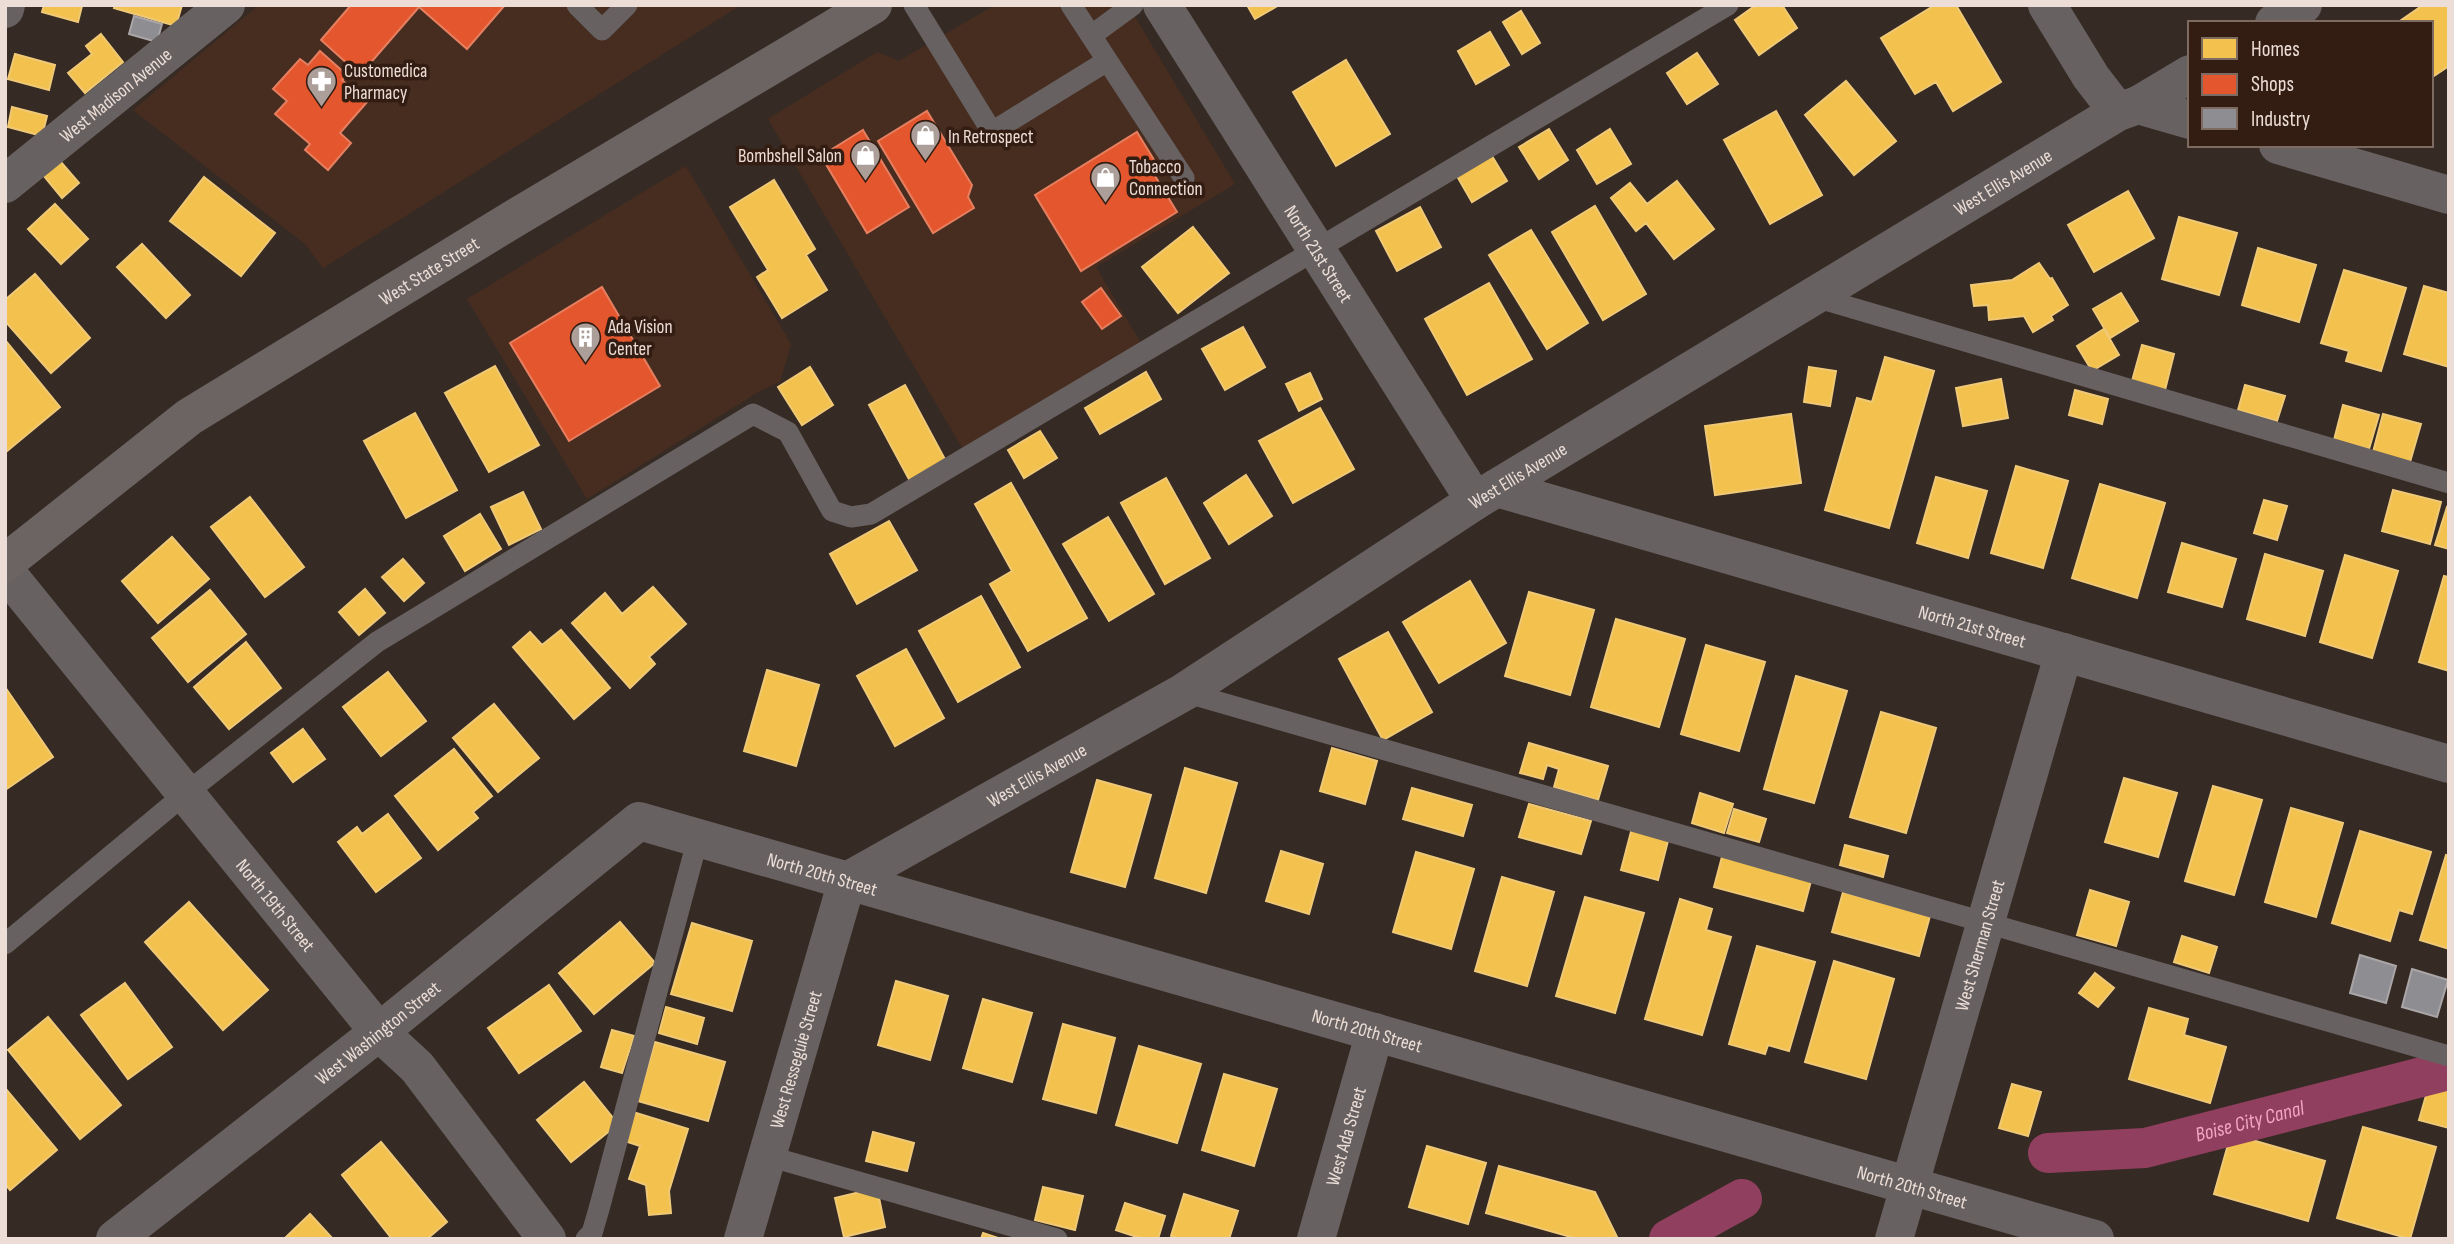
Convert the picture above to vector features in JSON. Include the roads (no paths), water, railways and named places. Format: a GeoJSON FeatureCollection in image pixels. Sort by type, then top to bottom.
{"type":"FeatureCollection","features":[{"type":"Feature","properties":{"kind":"main road","name":"West State Street"},"geometry":{"type":"LineString","coordinates":[[5,563],[188,417],[873,5]]}},
{"type":"Feature","properties":{"kind":"street","name":"West Madison Avenue"},"geometry":{"type":"LineString","coordinates":[[5,184],[226,5]]}},
{"type":"Feature","properties":{"kind":"street","name":"North 21st Street"},"geometry":{"type":"LineString","coordinates":[[1161,5],[1316,250],[1486,495],[2064,652],[2449,764]]}},
{"type":"Feature","properties":{"kind":"street"},"geometry":{"type":"LineString","coordinates":[[2047,5],[2091,77],[2128,109],[2188,120]]}},
{"type":"Feature","properties":{"kind":"street"},"geometry":{"type":"LineString","coordinates":[[2277,21],[2303,5]]}},
{"type":"Feature","properties":{"kind":"street","name":"West Ellis Avenue"},"geometry":{"type":"LineString","coordinates":[[847,881],[1184,692],[1486,495],[2188,75]]}},
{"type":"Feature","properties":{"kind":"street"},"geometry":{"type":"LineString","coordinates":[[2285,147],[2449,194]]}},
{"type":"Feature","properties":{"kind":"street","name":"North 19th Street"},"geometry":{"type":"LineString","coordinates":[[5,571],[379,1032],[417,1067],[547,1239]]}},
{"type":"Feature","properties":{"kind":"street","name":"West Sherman Street"},"geometry":{"type":"LineString","coordinates":[[1894,1239],[2064,652]]}},
{"type":"Feature","properties":{"kind":"street","name":"North 20th Street"},"geometry":{"type":"LineString","coordinates":[[639,821],[2095,1239]]}},
{"type":"Feature","properties":{"kind":"street","name":"West Washington Street"},"geometry":{"type":"LineString","coordinates":[[114,1239],[379,1032],[639,821]]}},
{"type":"Feature","properties":{"kind":"street","name":"West Resseguie Street"},"geometry":{"type":"LineString","coordinates":[[743,1239],[847,881]]}},
{"type":"Feature","properties":{"kind":"street","name":"West Ada Street"},"geometry":{"type":"LineString","coordinates":[[1316,1239],[1375,1032]]}},
{"type":"Feature","properties":{"kind":"lane"},"geometry":{"type":"LineString","coordinates":[[577,5],[602,30],[627,5]]}},
{"type":"Feature","properties":{"kind":"lane"},"geometry":{"type":"LineString","coordinates":[[914,5],[992,132],[1107,61]]}},
{"type":"Feature","properties":{"kind":"lane"},"geometry":{"type":"LineString","coordinates":[[1071,5],[1184,178]]}},
{"type":"Feature","properties":{"kind":"lane"},"geometry":{"type":"LineString","coordinates":[[1092,35],[1133,5]]}},
{"type":"Feature","properties":{"kind":"lane"},"geometry":{"type":"LineString","coordinates":[[5,944],[185,793],[377,642],[753,414],[788,432],[832,511],[851,517],[871,514],[1728,5]]}},
{"type":"Feature","properties":{"kind":"lane"},"geometry":{"type":"LineString","coordinates":[[1815,297],[2449,484]]}},
{"type":"Feature","properties":{"kind":"lane"},"geometry":{"type":"LineString","coordinates":[[1184,692],[2449,1056]]}},
{"type":"Feature","properties":{"kind":"lane"},"geometry":{"type":"LineString","coordinates":[[586,1239],[592,1233],[599,1209],[698,838]]}},
{"type":"Feature","properties":{"kind":"lane"},"geometry":{"type":"LineString","coordinates":[[768,1156],[1057,1239]]}},
{"type":"Feature","properties":{"kind":"waterway","name":"Boise City Canal"},"geometry":{"type":"LineString","coordinates":[[2048,1153],[2145,1148],[2449,1070]]}},
{"type":"Feature","properties":{"kind":"waterway","name":"Boise City Canal"},"geometry":{"type":"LineString","coordinates":[[1669,1239],[1742,1199]]}},
{"type":"Feature","properties":{"kind":"place","name":"Customedica Pharmacy"},"geometry":{"type":"Point","coordinates":[321,108]}},
{"type":"Feature","properties":{"kind":"place","name":"In Retrospect"},"geometry":{"type":"Point","coordinates":[925,163]}},
{"type":"Feature","properties":{"kind":"place","name":"Bombshell Salon"},"geometry":{"type":"Point","coordinates":[865,182]}},
{"type":"Feature","properties":{"kind":"place","name":"Tobacco Connection"},"geometry":{"type":"Point","coordinates":[1106,204]}},
{"type":"Feature","properties":{"kind":"place","name":"Ada Vision Center"},"geometry":{"type":"Point","coordinates":[585,364]}}]}
